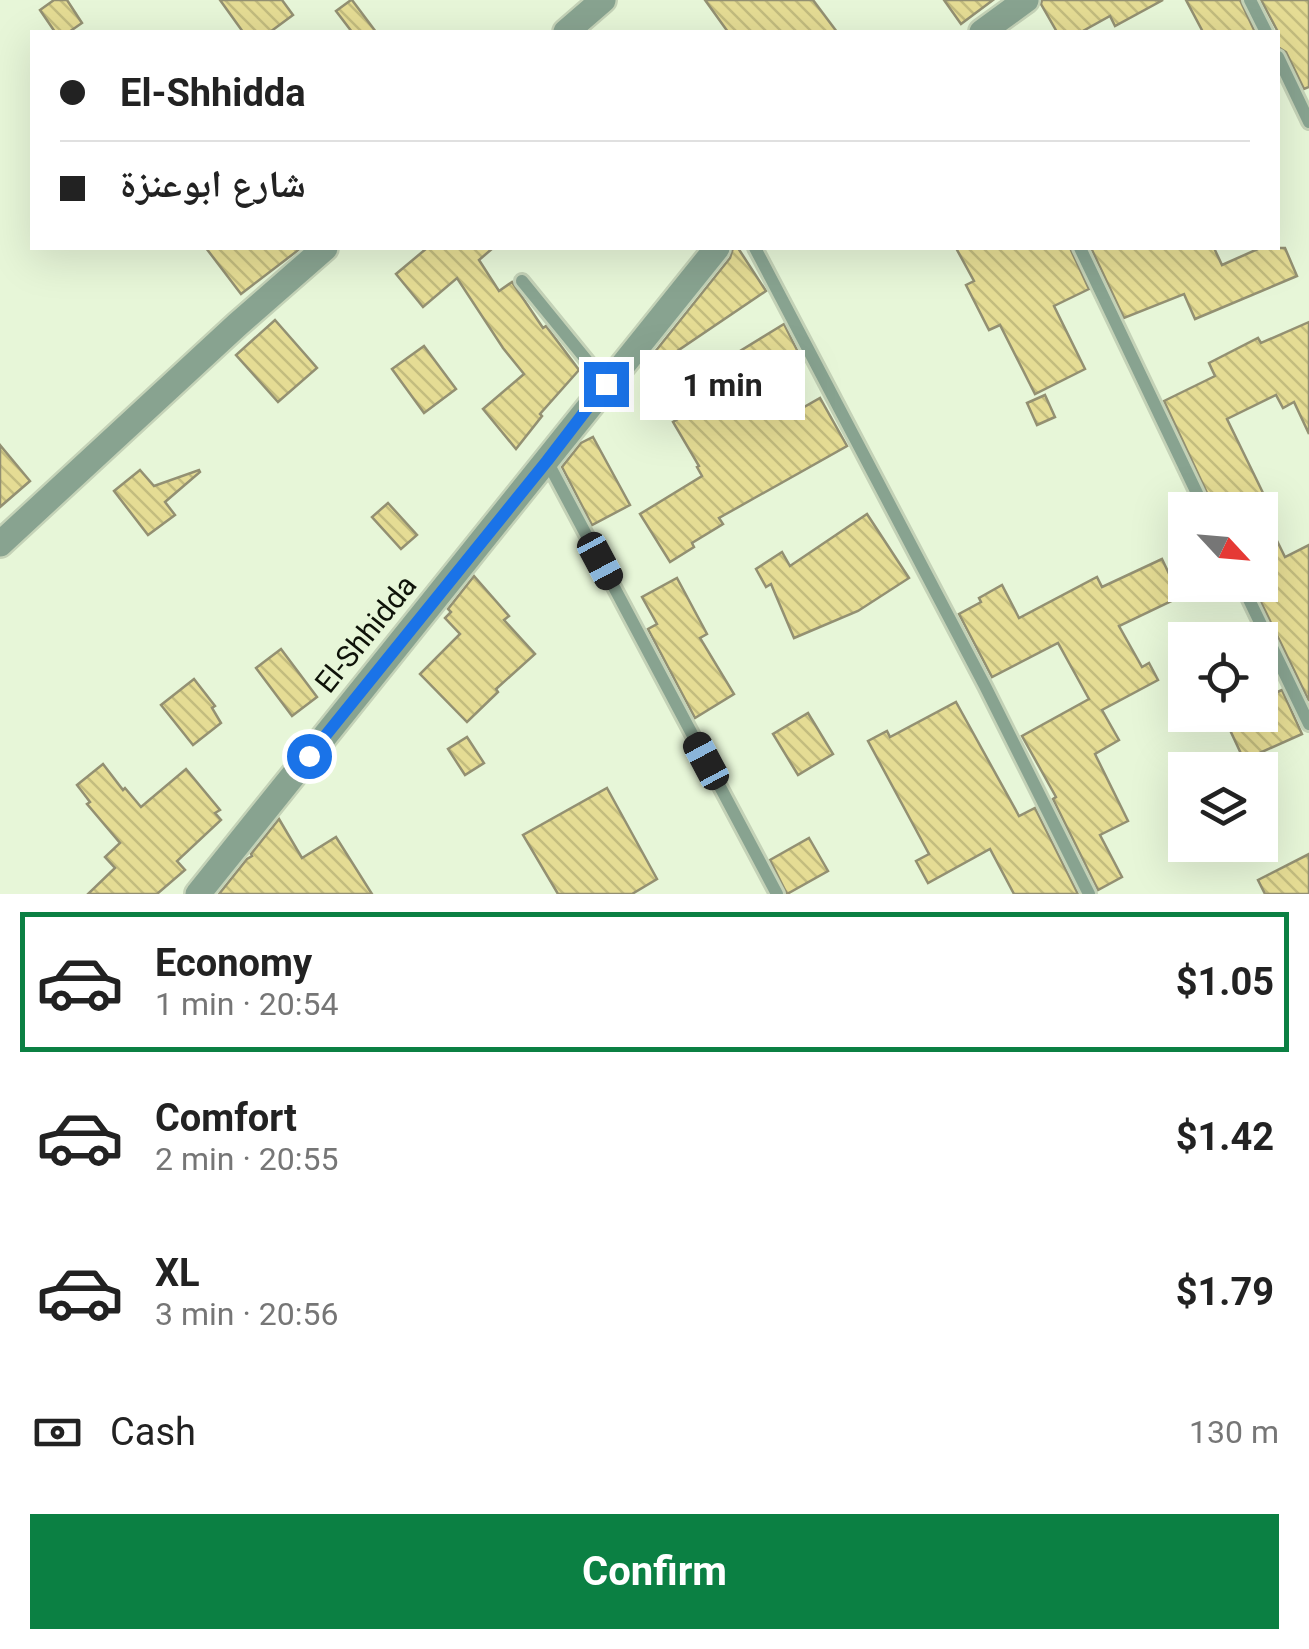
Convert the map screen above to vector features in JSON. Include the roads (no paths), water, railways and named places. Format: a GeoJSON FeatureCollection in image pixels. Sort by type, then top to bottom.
{"type":"FeatureCollection","features":[{"type":"Feature","properties":{"kind":"street"},"geometry":{"type":"LineString","coordinates":[[568,30],[603,0]]}},
{"type":"Feature","properties":{"kind":"street"},"geometry":{"type":"LineString","coordinates":[[985,30],[1026,0]]}},
{"type":"Feature","properties":{"kind":"street"},"geometry":{"type":"LineString","coordinates":[[0,544],[323,250]]}},
{"type":"Feature","properties":{"kind":"street","name":"El-Shhidda"},"geometry":{"type":"LineString","coordinates":[[198,894],[716,250]]}},
{"type":"Feature","properties":{"kind":"lane"},"geometry":{"type":"LineString","coordinates":[[1250,0],[1265,30]]}},
{"type":"Feature","properties":{"kind":"lane"},"geometry":{"type":"LineString","coordinates":[[1280,60],[1309,122]]}},
{"type":"Feature","properties":{"kind":"lane"},"geometry":{"type":"LineString","coordinates":[[756,250],[986,686],[1089,894]]}},
{"type":"Feature","properties":{"kind":"lane"},"geometry":{"type":"LineString","coordinates":[[1081,250],[1196,492]]}},
{"type":"Feature","properties":{"kind":"lane"},"geometry":{"type":"LineString","coordinates":[[522,282],[606,384]]}},
{"type":"Feature","properties":{"kind":"lane"},"geometry":{"type":"LineString","coordinates":[[547,461],[776,894]]}},
{"type":"Feature","properties":{"kind":"lane"},"geometry":{"type":"LineString","coordinates":[[1250,602],[1309,724]]}}]}
